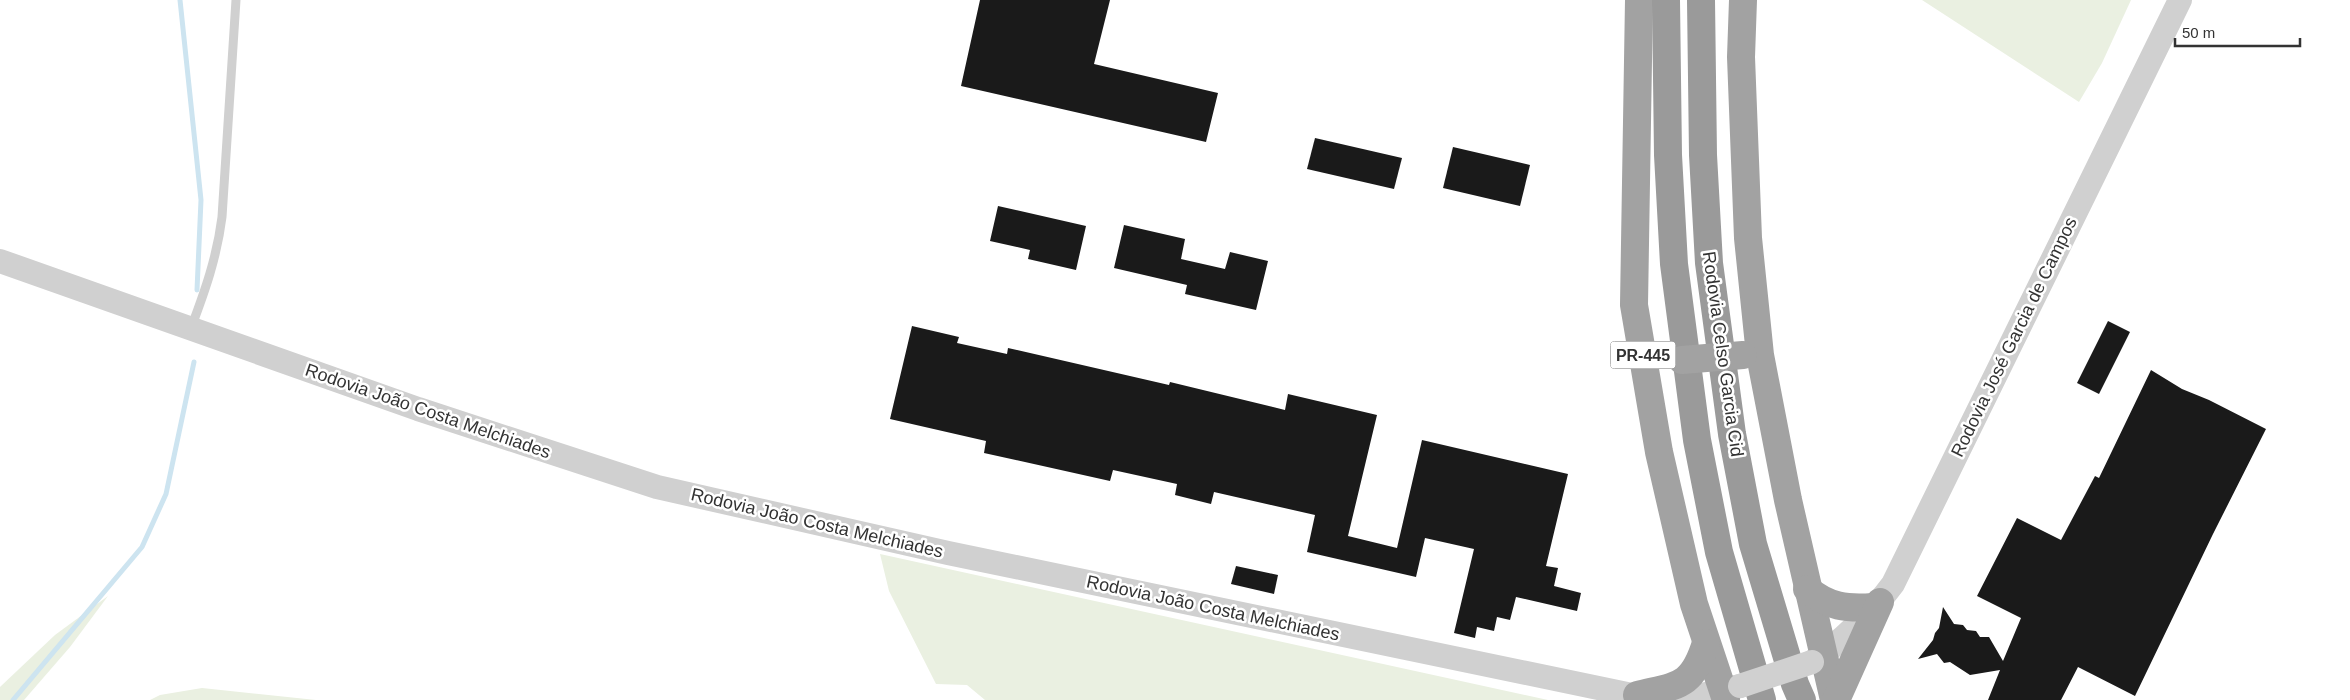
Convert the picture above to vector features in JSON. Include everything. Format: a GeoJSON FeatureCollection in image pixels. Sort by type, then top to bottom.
{"type":"FeatureCollection","features":[{"type":"Feature","properties":{"kind":"highway","name":"PR-445"},"geometry":{"type":"LineString","coordinates":[[1639,0],[1634,305],[1659,452],[1694,604],[1706,643],[1737,694]]}},
{"type":"Feature","properties":{"kind":"highway","name":"Rodovia Celso Garcia Cid"},"geometry":{"type":"LineString","coordinates":[[1666,0],[1668,155],[1674,264],[1697,440],[1719,552],[1737,694]]}},
{"type":"Feature","properties":{"kind":"highway","name":"Rodovia Celso Garcia Cid"},"geometry":{"type":"LineString","coordinates":[[1701,0],[1703,155],[1709,263],[1732,434],[1753,544],[1795,684],[1802,700]]}},
{"type":"Feature","properties":{"kind":"highway","name":"Rodovia Celso Garcia Cid"},"geometry":{"type":"LineString","coordinates":[[1743,0],[1741,57],[1751,355],[1808,589],[1817,658],[1835,700]]}},
{"type":"Feature","properties":{"kind":"highway"},"geometry":{"type":"LineString","coordinates":[[1644,363],[1751,355]]}},
{"type":"Feature","properties":{"kind":"highway"},"geometry":{"type":"LineString","coordinates":[[1808,589],[1814,595],[1846,609],[1876,604]]}},
{"type":"Feature","properties":{"kind":"highway"},"geometry":{"type":"LineString","coordinates":[[1835,700],[1876,604]]}},
{"type":"Feature","properties":{"kind":"highway"},"geometry":{"type":"LineString","coordinates":[[1640,697],[1684,683],[1691,676],[1702,656],[1706,643]]}},
{"type":"Feature","properties":{"kind":"street","name":"Rodovia José Garcia de Campos"},"geometry":{"type":"LineString","coordinates":[[1817,658],[1876,604],[1893,584],[2180,0]]}},
{"type":"Feature","properties":{"kind":"street","name":"Rodovia João Costa Melchiades"},"geometry":{"type":"LineString","coordinates":[[0,261],[418,409],[657,487],[948,553],[1640,697]]}},
{"type":"Feature","properties":{"kind":"street"},"geometry":{"type":"LineString","coordinates":[[1681,700],[1737,694],[1817,658]]}},
{"type":"Feature","properties":{"kind":"lane"},"geometry":{"type":"LineString","coordinates":[[191,329],[208,284],[218,250],[222,217],[236,0]]}},
{"type":"Feature","properties":{"kind":"green space"},"geometry":{"type":"Polygon","coordinates":[[[1922,0],[2131,0],[2102,63],[2079,102],[1922,0]]]}},
{"type":"Feature","properties":{"kind":"green space"},"geometry":{"type":"Polygon","coordinates":[[[880,554],[1548,700],[985,700],[967,685],[936,684],[889,591],[880,554]]]}},
{"type":"Feature","properties":{"kind":"green space"},"geometry":{"type":"Polygon","coordinates":[[[108,596],[70,647],[24,700],[0,700],[0,687],[55,635],[108,596]]]}},
{"type":"Feature","properties":{"kind":"green space"},"geometry":{"type":"Polygon","coordinates":[[[202,688],[316,700],[150,700],[160,695],[202,688]]]}},
{"type":"Feature","properties":{"kind":"building"},"geometry":{"type":"Polygon","coordinates":[[[980,0],[1110,0],[1094,64],[1218,93],[1206,142],[961,86],[980,0]]]}},
{"type":"Feature","properties":{"kind":"building"},"geometry":{"type":"Polygon","coordinates":[[[1315,138],[1402,158],[1394,189],[1307,169],[1315,138]]]}},
{"type":"Feature","properties":{"kind":"building"},"geometry":{"type":"Polygon","coordinates":[[[1453,147],[1530,165],[1520,206],[1443,188],[1453,147]]]}},
{"type":"Feature","properties":{"kind":"building"},"geometry":{"type":"Polygon","coordinates":[[[998,206],[1086,226],[1076,270],[1028,259],[1030,250],[990,241],[998,206]]]}},
{"type":"Feature","properties":{"kind":"building"},"geometry":{"type":"Polygon","coordinates":[[[1124,225],[1185,239],[1181,259],[1225,269],[1230,252],[1268,261],[1256,310],[1185,294],[1187,285],[1114,268],[1124,225]]]}},
{"type":"Feature","properties":{"kind":"building"},"geometry":{"type":"Polygon","coordinates":[[[2108,321],[2130,332],[2099,394],[2077,383],[2108,321]]]}},
{"type":"Feature","properties":{"kind":"building"},"geometry":{"type":"Polygon","coordinates":[[[912,326],[959,337],[957,343],[1007,354],[1008,348],[1169,385],[1170,382],[1285,410],[1288,394],[1377,415],[1348,536],[1397,548],[1422,440],[1568,474],[1546,566],[1558,568],[1554,586],[1581,593],[1577,611],[1516,597],[1510,620],[1497,617],[1494,631],[1477,627],[1475,638],[1454,633],[1474,549],[1425,538],[1416,577],[1307,552],[1315,515],[1214,492],[1211,504],[1175,495],[1177,484],[1113,470],[1110,481],[984,453],[986,441],[890,419],[912,326]]]}},
{"type":"Feature","properties":{"kind":"building"},"geometry":{"type":"Polygon","coordinates":[[[2151,370],[2182,389],[2209,400],[2266,429],[2135,696],[2078,667],[2061,700],[1988,700],[2000,670],[1970,675],[1950,662],[1944,663],[1937,654],[1918,659],[1933,640],[1939,628],[1943,607],[1954,624],[1963,625],[1967,630],[1976,631],[1980,637],[1989,637],[2003,661],[2021,618],[1977,596],[2017,518],[2061,540],[2095,476],[2099,478],[2151,370]]]}},
{"type":"Feature","properties":{"kind":"building"},"geometry":{"type":"Polygon","coordinates":[[[1236,566],[1278,575],[1274,594],[1231,584],[1236,566]]]}},
{"type":"Feature","properties":{"kind":"waterway"},"geometry":{"type":"LineString","coordinates":[[180,0],[201,200],[197,290]]}},
{"type":"Feature","properties":{"kind":"waterway"},"geometry":{"type":"LineString","coordinates":[[13,700],[142,547],[166,494],[194,362]]}}]}
